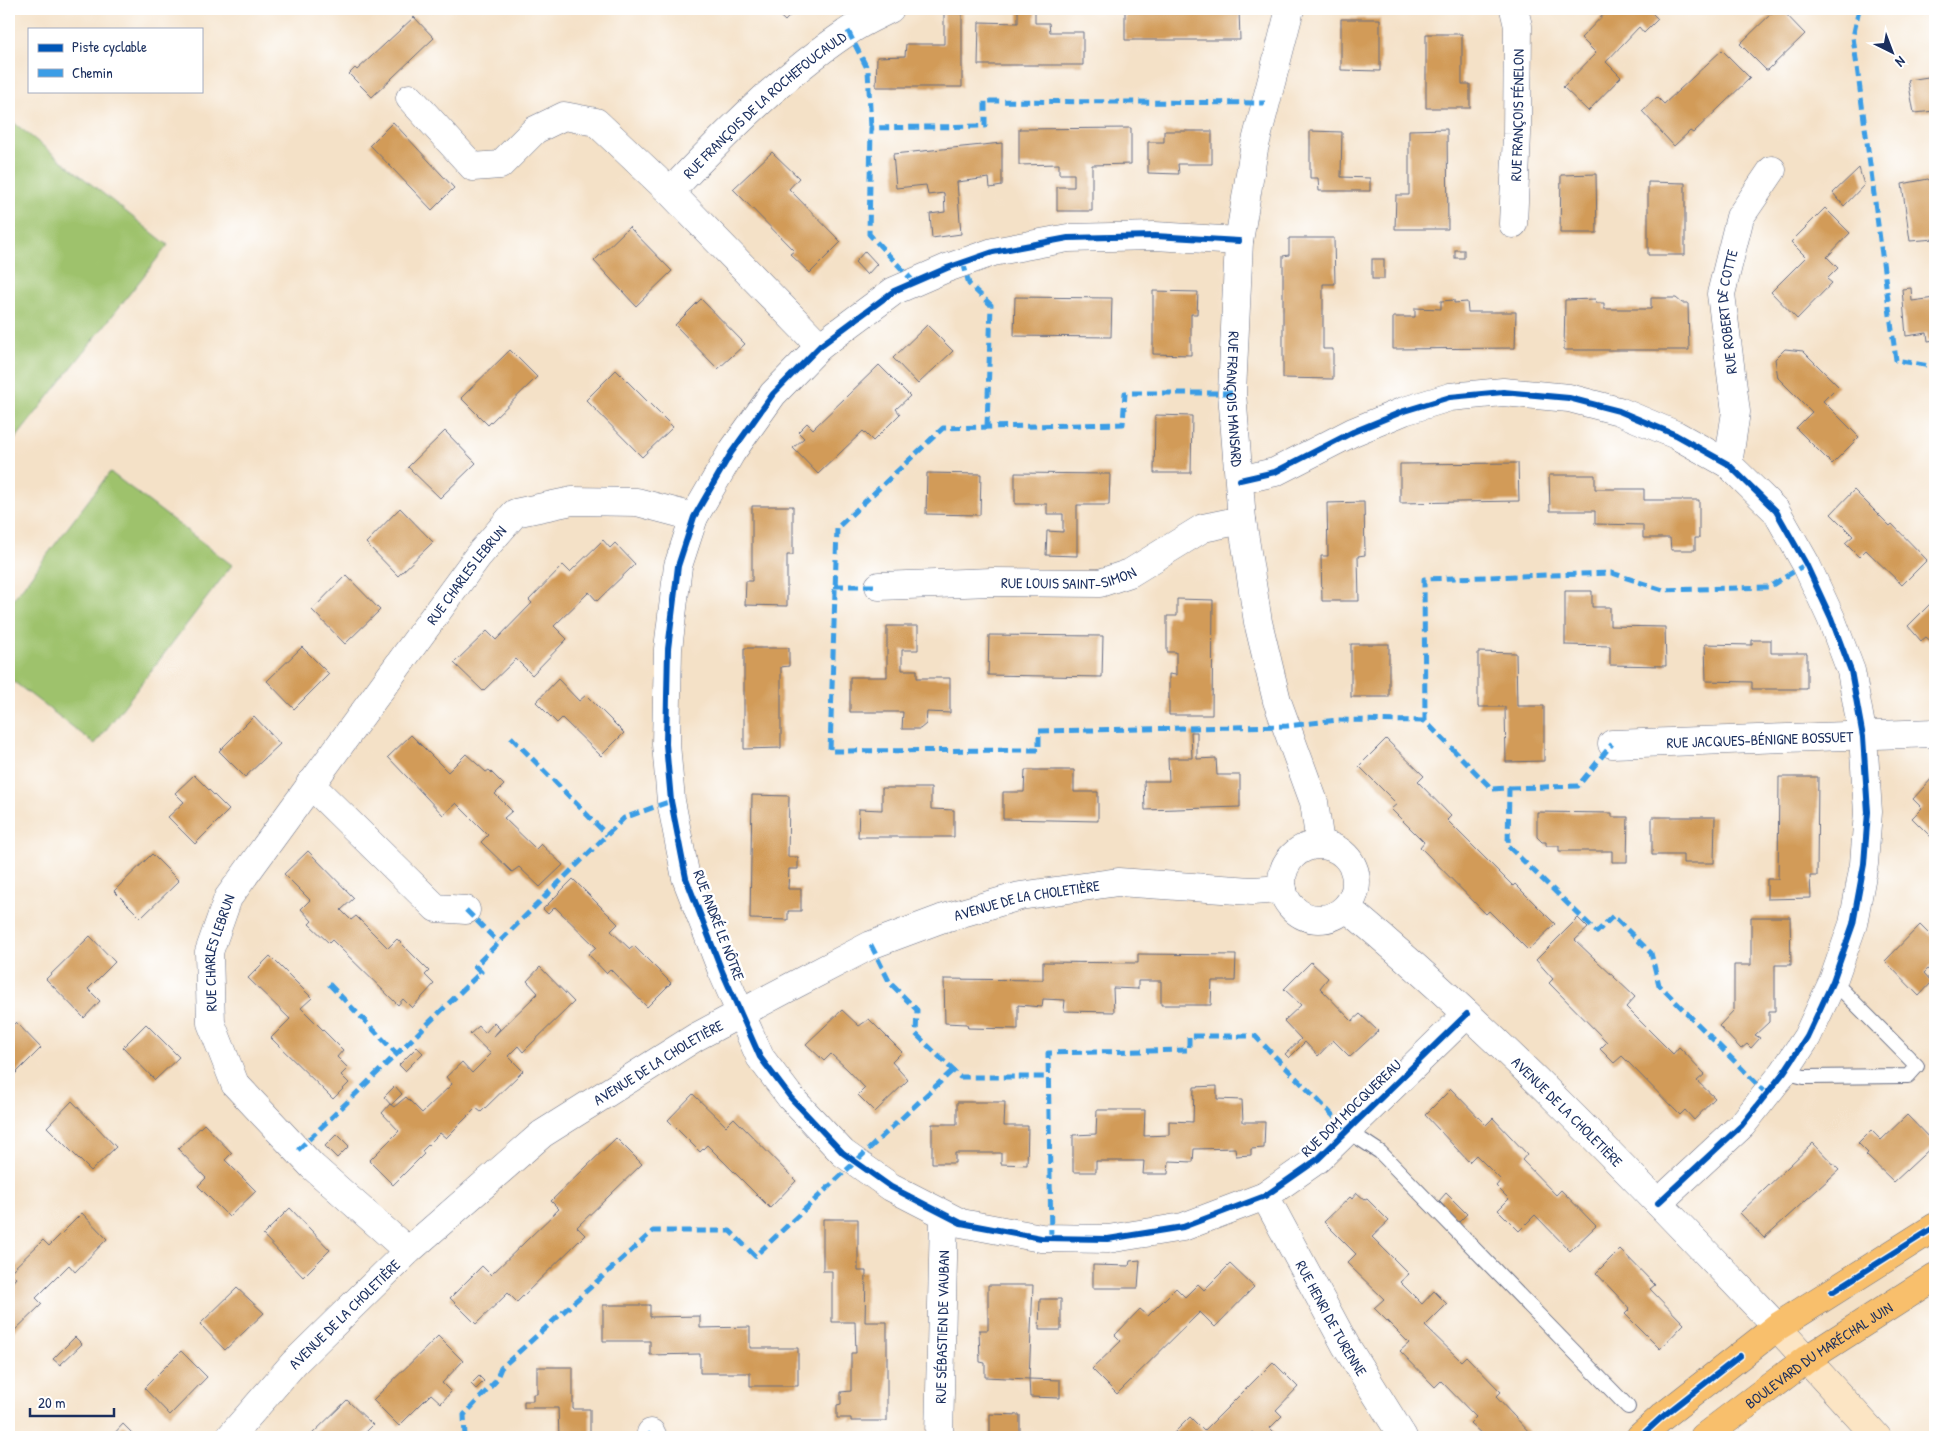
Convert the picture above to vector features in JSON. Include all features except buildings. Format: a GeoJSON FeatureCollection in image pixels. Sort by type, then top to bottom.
{"type":"FeatureCollection","features":[{"type":"Feature","properties":{"kind":"main road"},"geometry":{"type":"LineString","coordinates":[[1640,1437],[1662,1416],[1777,1327],[1935,1227]]}},
{"type":"Feature","properties":{"kind":"main road","name":"BOULEVARD DU MARÉCHAL JUIN"},"geometry":{"type":"LineString","coordinates":[[1704,1437],[1807,1358],[1935,1277]]}},
{"type":"Feature","properties":{"kind":"street","name":"RUE FRANÇOIS DE LA ROCHEFOUCAULD"},"geometry":{"type":"LineString","coordinates":[[670,192],[716,144],[812,56],[848,31],[890,9]]}},
{"type":"Feature","properties":{"kind":"street","name":"RUE FRANÇOIS MANSARD"},"geometry":{"type":"LineString","coordinates":[[1290,9],[1254,149],[1239,241],[1232,394],[1242,520],[1258,622],[1277,701],[1314,802],[1320,844]]}},
{"type":"Feature","properties":{"kind":"street","name":"RUE FRANÇOIS FÉNELON"},"geometry":{"type":"LineString","coordinates":[[1513,224],[1517,134],[1518,26],[1514,9]]}},
{"type":"Feature","properties":{"kind":"street","name":"RUE FRANÇOIS DE LA ROCHEFOUCAULD"},"geometry":{"type":"LineString","coordinates":[[410,98],[473,167],[500,165],[535,130],[564,116],[596,122],[670,192],[820,346]]}},
{"type":"Feature","properties":{"kind":"street","name":"RUE ROBERT DE COTTE"},"geometry":{"type":"LineString","coordinates":[[1728,464],[1736,412],[1721,294],[1740,217],[1772,170]]}},
{"type":"Feature","properties":{"kind":"street","name":"RUE ANDRÉ LE NÔTRE"},"geometry":{"type":"LineString","coordinates":[[741,1014],[686,878],[671,801],[666,744],[668,650],[678,566],[694,517],[731,453],[773,394],[820,346],[894,291],[947,268],[993,252],[1068,238],[1155,236],[1239,241]]}},
{"type":"Feature","properties":{"kind":"street"},"geometry":{"type":"LineString","coordinates":[[1240,480],[1275,472],[1353,432],[1404,411],[1450,397],[1502,392],[1569,398],[1619,410],[1676,435],[1728,464],[1776,512],[1806,564],[1831,618],[1851,671],[1864,737],[1868,812],[1864,864],[1853,924],[1833,981],[1807,1037],[1784,1072],[1742,1125],[1658,1203]]}},
{"type":"Feature","properties":{"kind":"street","name":"RUE CHARLES LEBRUN"},"geometry":{"type":"LineString","coordinates":[[408,1251],[312,1166],[235,1084],[210,1023],[209,952],[228,898],[478,556],[515,513],[572,501],[637,502],[694,517]]}},
{"type":"Feature","properties":{"kind":"street","name":"RUE LOUIS SAINT-SIMON"},"geometry":{"type":"LineString","coordinates":[[879,586],[992,582],[1100,583],[1130,573],[1203,528],[1242,520]]}},
{"type":"Feature","properties":{"kind":"street","name":"RUE JACQUES-BÉNIGNE BOSSUET"},"geometry":{"type":"LineString","coordinates":[[1612,744],[1935,734]]}},
{"type":"Feature","properties":{"kind":"street"},"geometry":{"type":"LineString","coordinates":[[310,784],[436,908],[466,910]]}},
{"type":"Feature","properties":{"kind":"street"},"geometry":{"type":"LineString","coordinates":[[1320,844],[1332,846],[1343,852],[1351,862],[1356,873],[1357,885],[1354,897],[1347,908],[1338,915],[1327,919],[1315,920],[1303,916],[1294,910],[1286,900],[1282,889],[1282,878],[1285,867],[1299,850],[1320,844]]}},
{"type":"Feature","properties":{"kind":"street","name":"AVENUE DE LA CHOLETIÈRE"},"geometry":{"type":"LineString","coordinates":[[230,1437],[294,1363],[408,1251],[542,1134],[696,1037],[871,945],[941,918],[1020,896],[1118,882],[1252,891],[1282,889]]}},
{"type":"Feature","properties":{"kind":"street","name":"AVENUE DE LA CHOLETIÈRE"},"geometry":{"type":"LineString","coordinates":[[1347,908],[1393,946],[1467,1014],[1600,1143],[1777,1327]]}},
{"type":"Feature","properties":{"kind":"street","name":"RUE DOM MOCQUEREAU"},"geometry":{"type":"LineString","coordinates":[[741,1014],[760,1057],[791,1098],[843,1153],[891,1187],[961,1224],[1041,1238],[1108,1239],[1182,1228],[1265,1196],[1318,1159],[1467,1014]]}},
{"type":"Feature","properties":{"kind":"street","name":"RUE HENRI DE TURENNE"},"geometry":{"type":"LineString","coordinates":[[1265,1196],[1346,1346],[1403,1437]]}},
{"type":"Feature","properties":{"kind":"street","name":"RUE SÉBASTIEN DE VAUBAN"},"geometry":{"type":"LineString","coordinates":[[939,1437],[944,1216]]}},
{"type":"Feature","properties":{"kind":"street"},"geometry":{"type":"LineString","coordinates":[[1777,1327],[1877,1437]]}},
{"type":"Feature","properties":{"kind":"lane"},"geometry":{"type":"LineString","coordinates":[[1784,1072],[1804,1077],[1908,1076],[1918,1066],[1833,981]]}},
{"type":"Feature","properties":{"kind":"lane"},"geometry":{"type":"LineString","coordinates":[[1348,1131],[1380,1152],[1628,1407]]}},
{"type":"Feature","properties":{"kind":"green space"},"geometry":{"type":"Polygon","coordinates":[[[9,119],[168,245],[9,447],[9,119]]]}},
{"type":"Feature","properties":{"kind":"green space"},"geometry":{"type":"Polygon","coordinates":[[[110,472],[232,565],[95,744],[9,678],[9,605],[110,472]]]}},
{"type":"Feature","properties":{"kind":"marked path"},"geometry":{"type":"LineString","coordinates":[[1859,9],[1853,37],[1896,360],[1935,367]]}},
{"type":"Feature","properties":{"kind":"marked path"},"geometry":{"type":"LineString","coordinates":[[848,31],[868,70],[871,128]]}},
{"type":"Feature","properties":{"kind":"marked path"},"geometry":{"type":"LineString","coordinates":[[914,282],[869,234],[871,128],[985,126],[985,101],[1265,103]]}},
{"type":"Feature","properties":{"kind":"marked path"},"geometry":{"type":"LineString","coordinates":[[963,262],[969,284],[991,305],[987,427]]}},
{"type":"Feature","properties":{"kind":"marked path"},"geometry":{"type":"LineString","coordinates":[[1232,393],[1125,393],[1123,424],[943,428],[837,528],[830,751],[1039,750],[1039,731],[1287,726],[1337,720],[1425,721]]}},
{"type":"Feature","properties":{"kind":"marked path"},"geometry":{"type":"LineString","coordinates":[[1767,1094],[1659,985],[1651,953],[1613,916],[1597,932],[1508,846],[1509,788],[1492,789],[1425,721],[1424,579],[1612,573],[1663,590],[1769,587],[1806,564]]}},
{"type":"Feature","properties":{"kind":"marked path"},"geometry":{"type":"LineString","coordinates":[[834,586],[879,586]]}},
{"type":"Feature","properties":{"kind":"marked path"},"geometry":{"type":"LineString","coordinates":[[511,737],[607,835]]}},
{"type":"Feature","properties":{"kind":"marked path"},"geometry":{"type":"LineString","coordinates":[[1509,788],[1578,786],[1612,744]]}},
{"type":"Feature","properties":{"kind":"marked path"},"geometry":{"type":"LineString","coordinates":[[298,1150],[481,972],[475,966],[624,818],[671,801]]}},
{"type":"Feature","properties":{"kind":"marked path"},"geometry":{"type":"LineString","coordinates":[[466,910],[498,942]]}},
{"type":"Feature","properties":{"kind":"marked path"},"geometry":{"type":"LineString","coordinates":[[871,945],[890,983],[917,1010],[916,1034],[960,1077],[1048,1077]]}},
{"type":"Feature","properties":{"kind":"marked path"},"geometry":{"type":"LineString","coordinates":[[329,984],[397,1054]]}},
{"type":"Feature","properties":{"kind":"marked path"},"geometry":{"type":"LineString","coordinates":[[1051,1239],[1048,1053],[1189,1050],[1189,1036],[1255,1036],[1348,1131]]}},
{"type":"Feature","properties":{"kind":"marked path"},"geometry":{"type":"LineString","coordinates":[[465,1437],[464,1415],[495,1382],[501,1368],[653,1231],[730,1231],[755,1256],[953,1070]]}},
{"type":"Feature","properties":{"kind":"marked path"},"geometry":{"type":"LineString","coordinates":[[648,1437],[651,1433]]}},
{"type":"Feature","properties":{"kind":"cycle path"},"geometry":{"type":"LineString","coordinates":[[1239,241],[1155,236],[1068,238],[993,252],[947,268],[894,291],[820,346],[773,394],[731,453],[694,517],[678,566],[668,649],[666,744],[671,801],[686,878],[722,971],[760,1057],[791,1098],[843,1153],[891,1187],[961,1223],[1041,1238],[1108,1239],[1183,1227],[1265,1196],[1318,1159],[1467,1014]]}},
{"type":"Feature","properties":{"kind":"cycle path"},"geometry":{"type":"LineString","coordinates":[[1240,480],[1275,472],[1353,432],[1404,411],[1450,397],[1503,392],[1569,398],[1619,411],[1676,435],[1728,464],[1776,511],[1806,564],[1831,618],[1851,671],[1863,737],[1868,812],[1864,864],[1853,924],[1833,981],[1807,1037],[1784,1072],[1742,1125],[1658,1203]]}},
{"type":"Feature","properties":{"kind":"cycle path"},"geometry":{"type":"LineString","coordinates":[[1832,1292],[1935,1227]]}},
{"type":"Feature","properties":{"kind":"cycle path"},"geometry":{"type":"LineString","coordinates":[[1640,1437],[1662,1417],[1740,1356]]}}]}
